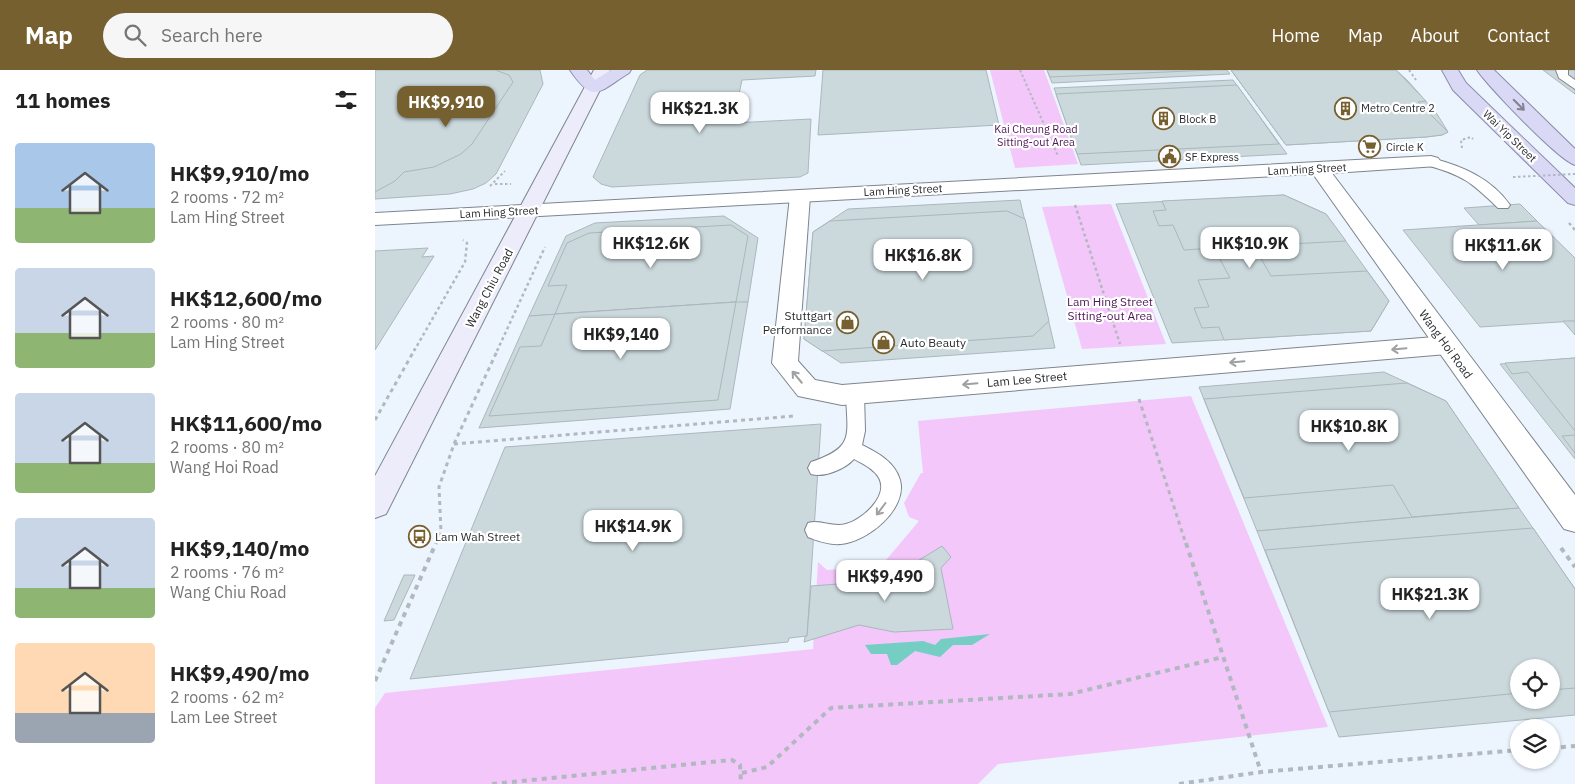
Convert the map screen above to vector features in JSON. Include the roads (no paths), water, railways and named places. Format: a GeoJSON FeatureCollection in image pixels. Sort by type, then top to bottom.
{"type":"FeatureCollection","features":[{"type":"Feature","properties":{"kind":"main road"},"geometry":{"type":"LineString","coordinates":[[578,70],[593,88],[623,70]]}},
{"type":"Feature","properties":{"kind":"main road","name":"Wang Chiu Road"},"geometry":{"type":"LineString","coordinates":[[375,505],[602,70]]}},
{"type":"Feature","properties":{"kind":"main road"},"geometry":{"type":"LineString","coordinates":[[1437,70],[1459,86]]}},
{"type":"Feature","properties":{"kind":"main road","name":"Wai Yip Street"},"geometry":{"type":"LineString","coordinates":[[1450,70],[1459,86],[1575,199]]}},
{"type":"Feature","properties":{"kind":"main road"},"geometry":{"type":"LineString","coordinates":[[1485,70],[1557,144],[1575,159]]}},
{"type":"Feature","properties":{"kind":"street","name":"Lam Hing Street"},"geometry":{"type":"LineString","coordinates":[[375,218],[1431,162]]}},
{"type":"Feature","properties":{"kind":"street","name":"Wang Hoi Road"},"geometry":{"type":"LineString","coordinates":[[1318,168],[1575,519]]}},
{"type":"Feature","properties":{"kind":"street","name":"Lam Lee Street"},"geometry":{"type":"LineString","coordinates":[[800,196],[785,363],[807,389],[842,395],[1447,345]]}},
{"type":"Feature","properties":{"kind":"lane"},"geometry":{"type":"LineString","coordinates":[[1562,70],[1563,76],[1575,86]]}},
{"type":"Feature","properties":{"kind":"lane"},"geometry":{"type":"LineString","coordinates":[[1431,162],[1459,170],[1478,180],[1503,205]]}},
{"type":"Feature","properties":{"kind":"lane"},"geometry":{"type":"LineString","coordinates":[[818,468],[836,464],[847,456],[855,442],[855,393]]}},
{"type":"Feature","properties":{"kind":"lane"},"geometry":{"type":"LineString","coordinates":[[815,530],[829,535],[846,534],[872,521],[889,498],[890,480],[878,463],[851,448]]}},
{"type":"Feature","properties":{"kind":"place","name":"Metro Centre 2"},"geometry":{"type":"Point","coordinates":[1345,108]}},
{"type":"Feature","properties":{"kind":"place","name":"Block B"},"geometry":{"type":"Point","coordinates":[1163,119]}},
{"type":"Feature","properties":{"kind":"place","name":"Circle K"},"geometry":{"type":"Point","coordinates":[1370,147]}},
{"type":"Feature","properties":{"kind":"place","name":"SF Express"},"geometry":{"type":"Point","coordinates":[1169,157]}},
{"type":"Feature","properties":{"kind":"place","name":"Stuttgart Performance"},"geometry":{"type":"Point","coordinates":[848,322]}},
{"type":"Feature","properties":{"kind":"place","name":"Auto Beauty"},"geometry":{"type":"Point","coordinates":[884,342]}},
{"type":"Feature","properties":{"kind":"place","name":"Lam Wah Street"},"geometry":{"type":"Point","coordinates":[419,536]}},
{"type":"Feature","properties":{"kind":"park label","name":"Kai Cheung Road Sitting-out Area"},"geometry":{"type":"Point","coordinates":[1036,135]}},
{"type":"Feature","properties":{"kind":"park label","name":"Lam Hing Street Sitting-out Area"},"geometry":{"type":"Point","coordinates":[1110,308]}}]}
